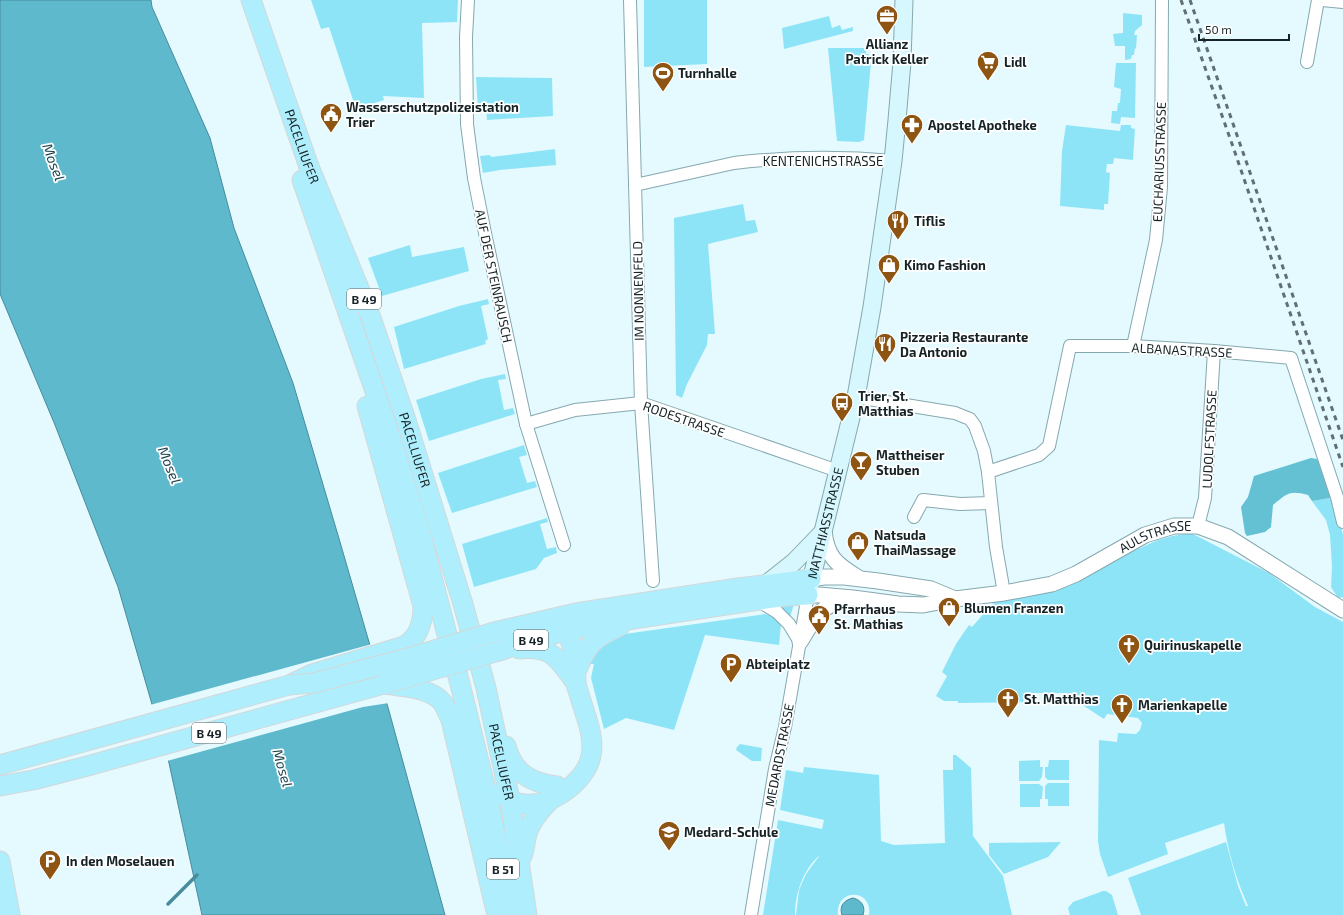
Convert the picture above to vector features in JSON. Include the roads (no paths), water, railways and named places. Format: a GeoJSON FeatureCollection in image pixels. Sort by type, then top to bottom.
{"type":"FeatureCollection","features":[{"type":"Feature","properties":{"kind":"main road","name":"PACELLIUFER"},"geometry":{"type":"LineString","coordinates":[[237,0],[288,140],[387,426],[420,531],[494,823],[511,915]]}},
{"type":"Feature","properties":{"kind":"main road","name":"PACELLIUFER"},"geometry":{"type":"LineString","coordinates":[[251,0],[308,164],[370,315],[406,420],[463,604],[494,722],[510,800],[527,915]]}},
{"type":"Feature","properties":{"kind":"main road","name":"MATTHIASSTRASSE"},"geometry":{"type":"LineString","coordinates":[[810,587],[856,397],[871,315],[893,161],[902,62],[904,0]]}},
{"type":"Feature","properties":{"kind":"main road"},"geometry":{"type":"LineString","coordinates":[[289,685],[312,674],[404,646],[413,640],[422,623],[423,606],[365,398],[360,349]]}},
{"type":"Feature","properties":{"kind":"main road"},"geometry":{"type":"LineString","coordinates":[[563,632],[587,626],[639,618],[761,593],[824,531]]}},
{"type":"Feature","properties":{"kind":"main road"},"geometry":{"type":"LineString","coordinates":[[563,632],[568,622],[576,613],[810,587]]}},
{"type":"Feature","properties":{"kind":"main road","name":"B 49"},"geometry":{"type":"LineString","coordinates":[[0,765],[289,685],[308,684],[337,677],[494,632],[576,613]]}},
{"type":"Feature","properties":{"kind":"main road"},"geometry":{"type":"LineString","coordinates":[[572,674],[583,654],[594,641],[606,632],[639,618]]}},
{"type":"Feature","properties":{"kind":"main road"},"geometry":{"type":"LineString","coordinates":[[483,777],[510,800],[525,804],[537,803],[554,793],[566,791],[583,774],[589,763],[592,744],[586,717],[572,674],[572,644],[570,638],[556,624],[542,621]]}},
{"type":"Feature","properties":{"kind":"main road","name":"B 49"},"geometry":{"type":"LineString","coordinates":[[0,786],[33,780],[98,763],[384,684],[563,632]]}},
{"type":"Feature","properties":{"kind":"main road"},"geometry":{"type":"LineString","coordinates":[[499,650],[528,648],[541,649],[553,655],[572,674]]}},
{"type":"Feature","properties":{"kind":"main road"},"geometry":{"type":"LineString","coordinates":[[384,684],[420,690],[441,701],[446,708],[497,915]]}},
{"type":"Feature","properties":{"kind":"main road"},"geometry":{"type":"LineString","coordinates":[[494,722],[505,740],[511,761],[520,772],[535,782],[545,784],[554,793]]}},
{"type":"Feature","properties":{"kind":"main road"},"geometry":{"type":"LineString","coordinates":[[0,796],[33,780]]}},
{"type":"Feature","properties":{"kind":"main road"},"geometry":{"type":"LineString","coordinates":[[519,865],[526,846],[527,834],[532,824],[554,793]]}},
{"type":"Feature","properties":{"kind":"main road"},"geometry":{"type":"LineString","coordinates":[[494,823],[510,800]]}},
{"type":"Feature","properties":{"kind":"main road"},"geometry":{"type":"LineString","coordinates":[[0,861],[10,915]]}},
{"type":"Feature","properties":{"kind":"street","name":"AUF DER STEINRAUSCH"},"geometry":{"type":"LineString","coordinates":[[468,0],[466,37],[467,124],[474,178],[526,424],[564,546]]}},
{"type":"Feature","properties":{"kind":"street","name":"IM NONNENFELD"},"geometry":{"type":"LineString","coordinates":[[630,0],[641,403],[653,581]]}},
{"type":"Feature","properties":{"kind":"street","name":"EUCHARIUSSTRASSE"},"geometry":{"type":"LineString","coordinates":[[1133,346],[1156,240],[1161,187],[1162,0]]}},
{"type":"Feature","properties":{"kind":"street"},"geometry":{"type":"LineString","coordinates":[[1307,62],[1318,0]]}},
{"type":"Feature","properties":{"kind":"street"},"geometry":{"type":"LineString","coordinates":[[1322,0],[1343,2]]}},
{"type":"Feature","properties":{"kind":"street","name":"KENTENICHSTRASSE"},"geometry":{"type":"LineString","coordinates":[[635,185],[734,163],[807,158],[893,161]]}},
{"type":"Feature","properties":{"kind":"street","name":"ALBANASTRASSE"},"geometry":{"type":"LineString","coordinates":[[988,472],[1038,455],[1049,446],[1070,346],[1133,346],[1214,350],[1291,358],[1337,497],[1343,522]]}},
{"type":"Feature","properties":{"kind":"street","name":"LUDOLFSTRASSE"},"geometry":{"type":"LineString","coordinates":[[1198,526],[1205,498],[1214,350]]}},
{"type":"Feature","properties":{"kind":"street"},"geometry":{"type":"LineString","coordinates":[[856,397],[955,413],[970,419],[975,426],[984,451],[988,472],[996,546],[1004,593]]}},
{"type":"Feature","properties":{"kind":"street","name":"RODESTRASSE"},"geometry":{"type":"LineString","coordinates":[[526,424],[576,410],[641,403],[838,471]]}},
{"type":"Feature","properties":{"kind":"street"},"geometry":{"type":"LineString","coordinates":[[914,517],[923,500],[960,504],[991,503]]}},
{"type":"Feature","properties":{"kind":"street","name":"AULSTRASSE"},"geometry":{"type":"LineString","coordinates":[[955,599],[931,589],[844,577],[824,577],[810,587],[819,595],[898,604],[922,605],[1004,593],[1052,584],[1076,574],[1145,535],[1174,526],[1198,526],[1228,538],[1343,610]]}},
{"type":"Feature","properties":{"kind":"street"},"geometry":{"type":"LineString","coordinates":[[824,531],[827,546],[834,560],[859,579]]}},
{"type":"Feature","properties":{"kind":"street","name":"MEDARDSTRASSE"},"geometry":{"type":"LineString","coordinates":[[751,915],[775,769],[786,727],[810,587]]}},
{"type":"Feature","properties":{"kind":"street"},"geometry":{"type":"LineString","coordinates":[[761,593],[789,624],[800,642],[813,619],[822,610],[834,602],[853,598]]}},
{"type":"Feature","properties":{"kind":"water","name":"Mosel"},"geometry":{"type":"Polygon","coordinates":[[[0,0],[151,0],[152,7],[210,138],[234,228],[293,383],[389,711],[445,915],[202,915],[169,763],[118,587],[55,425],[0,294],[0,0]]]}},
{"type":"Feature","properties":{"kind":"water"},"geometry":{"type":"Polygon","coordinates":[[[853,898],[862,904],[864,909],[863,915],[842,915],[841,909],[843,904],[847,900],[853,898]]]}},
{"type":"Feature","properties":{"kind":"waterway"},"geometry":{"type":"LineString","coordinates":[[168,904],[197,875]]}},
{"type":"Feature","properties":{"kind":"railway"},"geometry":{"type":"LineString","coordinates":[[1181,0],[1343,467]]}},
{"type":"Feature","properties":{"kind":"railway"},"geometry":{"type":"LineString","coordinates":[[1190,0],[1343,440]]}},
{"type":"Feature","properties":{"kind":"place","name":"Allianz Patrick Keller"},"geometry":{"type":"Point","coordinates":[887,36]}},
{"type":"Feature","properties":{"kind":"place","name":"Lidl"},"geometry":{"type":"Point","coordinates":[988,82]}},
{"type":"Feature","properties":{"kind":"place","name":"Turnhalle"},"geometry":{"type":"Point","coordinates":[663,92]}},
{"type":"Feature","properties":{"kind":"place","name":"Wasserschutzpolizeistation Trier"},"geometry":{"type":"Point","coordinates":[331,134]}},
{"type":"Feature","properties":{"kind":"place","name":"Apostel Apotheke"},"geometry":{"type":"Point","coordinates":[912,144]}},
{"type":"Feature","properties":{"kind":"place","name":"Tiflis"},"geometry":{"type":"Point","coordinates":[898,240]}},
{"type":"Feature","properties":{"kind":"place","name":"Kimo Fashion"},"geometry":{"type":"Point","coordinates":[889,284]}},
{"type":"Feature","properties":{"kind":"place","name":"Pizzeria Restaurante Da Antonio"},"geometry":{"type":"Point","coordinates":[885,364]}},
{"type":"Feature","properties":{"kind":"place","name":"Trier, St. Matthias"},"geometry":{"type":"Point","coordinates":[842,422]}},
{"type":"Feature","properties":{"kind":"place","name":"Mattheiser Stuben"},"geometry":{"type":"Point","coordinates":[861,482]}},
{"type":"Feature","properties":{"kind":"place","name":"Natsuda ThaiMassage"},"geometry":{"type":"Point","coordinates":[858,562]}},
{"type":"Feature","properties":{"kind":"place","name":"Blumen Franzen"},"geometry":{"type":"Point","coordinates":[949,628]}},
{"type":"Feature","properties":{"kind":"place","name":"Pfarrhaus St. Mathias"},"geometry":{"type":"Point","coordinates":[819,636]}},
{"type":"Feature","properties":{"kind":"place","name":"Quirinuskapelle"},"geometry":{"type":"Point","coordinates":[1129,664]}},
{"type":"Feature","properties":{"kind":"place","name":"Abteiplatz"},"geometry":{"type":"Point","coordinates":[731,684]}},
{"type":"Feature","properties":{"kind":"place","name":"St. Matthias"},"geometry":{"type":"Point","coordinates":[1008,718]}},
{"type":"Feature","properties":{"kind":"place","name":"Marienkapelle"},"geometry":{"type":"Point","coordinates":[1122,724]}},
{"type":"Feature","properties":{"kind":"place","name":"Medard-Schule"},"geometry":{"type":"Point","coordinates":[669,852]}},
{"type":"Feature","properties":{"kind":"place","name":"In den Moselauen"},"geometry":{"type":"Point","coordinates":[50,880]}}]}
